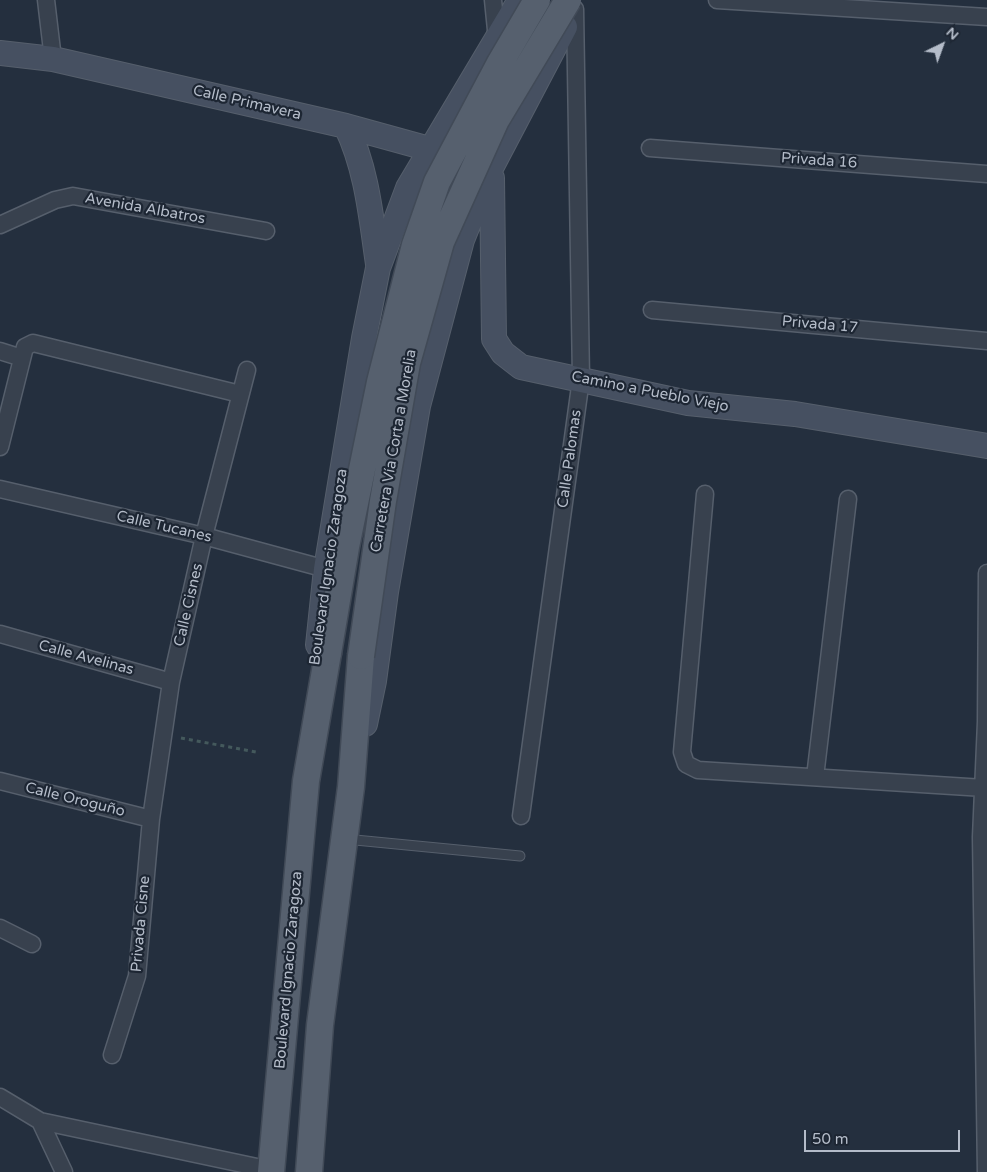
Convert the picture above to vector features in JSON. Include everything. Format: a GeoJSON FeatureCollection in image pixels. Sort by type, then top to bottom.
{"type":"FeatureCollection","features":[{"type":"Feature","properties":{"kind":"main road","name":"Carretera Vía Corta a Morelia"},"geometry":{"type":"LineString","coordinates":[[306,781],[346,547],[380,382],[415,245],[437,182],[500,63],[537,0]]}},
{"type":"Feature","properties":{"kind":"main road","name":"Carretera Vía Corta a Morelia"},"geometry":{"type":"LineString","coordinates":[[351,787],[361,656],[383,501],[407,363],[442,242],[496,120],[574,3]]}},
{"type":"Feature","properties":{"kind":"main road","name":"Boulevard Ignacio Zaragoza"},"geometry":{"type":"LineString","coordinates":[[271,1171],[306,781]]}},
{"type":"Feature","properties":{"kind":"main road"},"geometry":{"type":"LineString","coordinates":[[309,1172],[320,1025],[351,787]]}},
{"type":"Feature","properties":{"kind":"street"},"geometry":{"type":"LineString","coordinates":[[46,0],[53,59]]}},
{"type":"Feature","properties":{"kind":"street"},"geometry":{"type":"LineString","coordinates":[[493,0],[497,40]]}},
{"type":"Feature","properties":{"kind":"street","name":"Boulevard Ignacio Zaragoza"},"geometry":{"type":"LineString","coordinates":[[306,781],[306,750],[326,569],[364,338],[378,268],[408,188],[430,148],[520,0]]}},
{"type":"Feature","properties":{"kind":"street"},"geometry":{"type":"LineString","coordinates":[[717,0],[987,17]]}},
{"type":"Feature","properties":{"kind":"street"},"geometry":{"type":"LineString","coordinates":[[351,787],[374,681],[418,406],[462,240],[491,168],[574,3]]}},
{"type":"Feature","properties":{"kind":"street","name":"Calle Palomas"},"geometry":{"type":"LineString","coordinates":[[521,816],[581,379],[574,3]]}},
{"type":"Feature","properties":{"kind":"street","name":"Calle Primavera"},"geometry":{"type":"LineString","coordinates":[[0,53],[53,59],[346,126],[430,148],[491,168]]}},
{"type":"Feature","properties":{"kind":"street"},"geometry":{"type":"LineString","coordinates":[[346,126],[357,148],[366,184],[378,268]]}},
{"type":"Feature","properties":{"kind":"street","name":"Privada 16"},"geometry":{"type":"LineString","coordinates":[[650,148],[987,174]]}},
{"type":"Feature","properties":{"kind":"street","name":"Camino a Pueblo Viejo"},"geometry":{"type":"LineString","coordinates":[[491,168],[494,339],[503,354],[521,367],[688,402],[795,414],[987,446]]}},
{"type":"Feature","properties":{"kind":"street","name":"Avenida Albatros"},"geometry":{"type":"LineString","coordinates":[[0,225],[55,200],[74,196],[266,231]]}},
{"type":"Feature","properties":{"kind":"street","name":"Privada 17"},"geometry":{"type":"LineString","coordinates":[[652,310],[987,341]]}},
{"type":"Feature","properties":{"kind":"street"},"geometry":{"type":"LineString","coordinates":[[0,447],[25,351],[33,343],[240,394]]}},
{"type":"Feature","properties":{"kind":"street"},"geometry":{"type":"LineString","coordinates":[[0,351],[25,351]]}},
{"type":"Feature","properties":{"kind":"street","name":"Calle Cisnes"},"geometry":{"type":"LineString","coordinates":[[151,819],[171,682],[204,536],[247,370]]}},
{"type":"Feature","properties":{"kind":"street","name":"Calle Tucanes"},"geometry":{"type":"LineString","coordinates":[[0,489],[204,536],[326,569]]}},
{"type":"Feature","properties":{"kind":"street"},"geometry":{"type":"LineString","coordinates":[[705,494],[682,752],[686,764],[698,770],[984,788]]}},
{"type":"Feature","properties":{"kind":"street"},"geometry":{"type":"LineString","coordinates":[[815,777],[848,499]]}},
{"type":"Feature","properties":{"kind":"street"},"geometry":{"type":"LineString","coordinates":[[986,1172],[984,788],[987,722],[987,573]]}},
{"type":"Feature","properties":{"kind":"street","name":"Calle Avelinas"},"geometry":{"type":"LineString","coordinates":[[0,634],[171,682]]}},
{"type":"Feature","properties":{"kind":"street","name":"Calle Oroguño"},"geometry":{"type":"LineString","coordinates":[[0,781],[151,819]]}},
{"type":"Feature","properties":{"kind":"street","name":"Privada Cisne"},"geometry":{"type":"LineString","coordinates":[[112,1055],[137,976],[151,819]]}},
{"type":"Feature","properties":{"kind":"street"},"geometry":{"type":"LineString","coordinates":[[0,928],[32,944]]}},
{"type":"Feature","properties":{"kind":"street"},"geometry":{"type":"LineString","coordinates":[[0,1097],[40,1121],[271,1171]]}},
{"type":"Feature","properties":{"kind":"street"},"geometry":{"type":"LineString","coordinates":[[40,1121],[64,1172]]}},
{"type":"Feature","properties":{"kind":"lane"},"geometry":{"type":"LineString","coordinates":[[345,839],[520,856]]}},
{"type":"Feature","properties":{"kind":"path"},"geometry":{"type":"LineString","coordinates":[[164,735],[256,752]]}}]}
